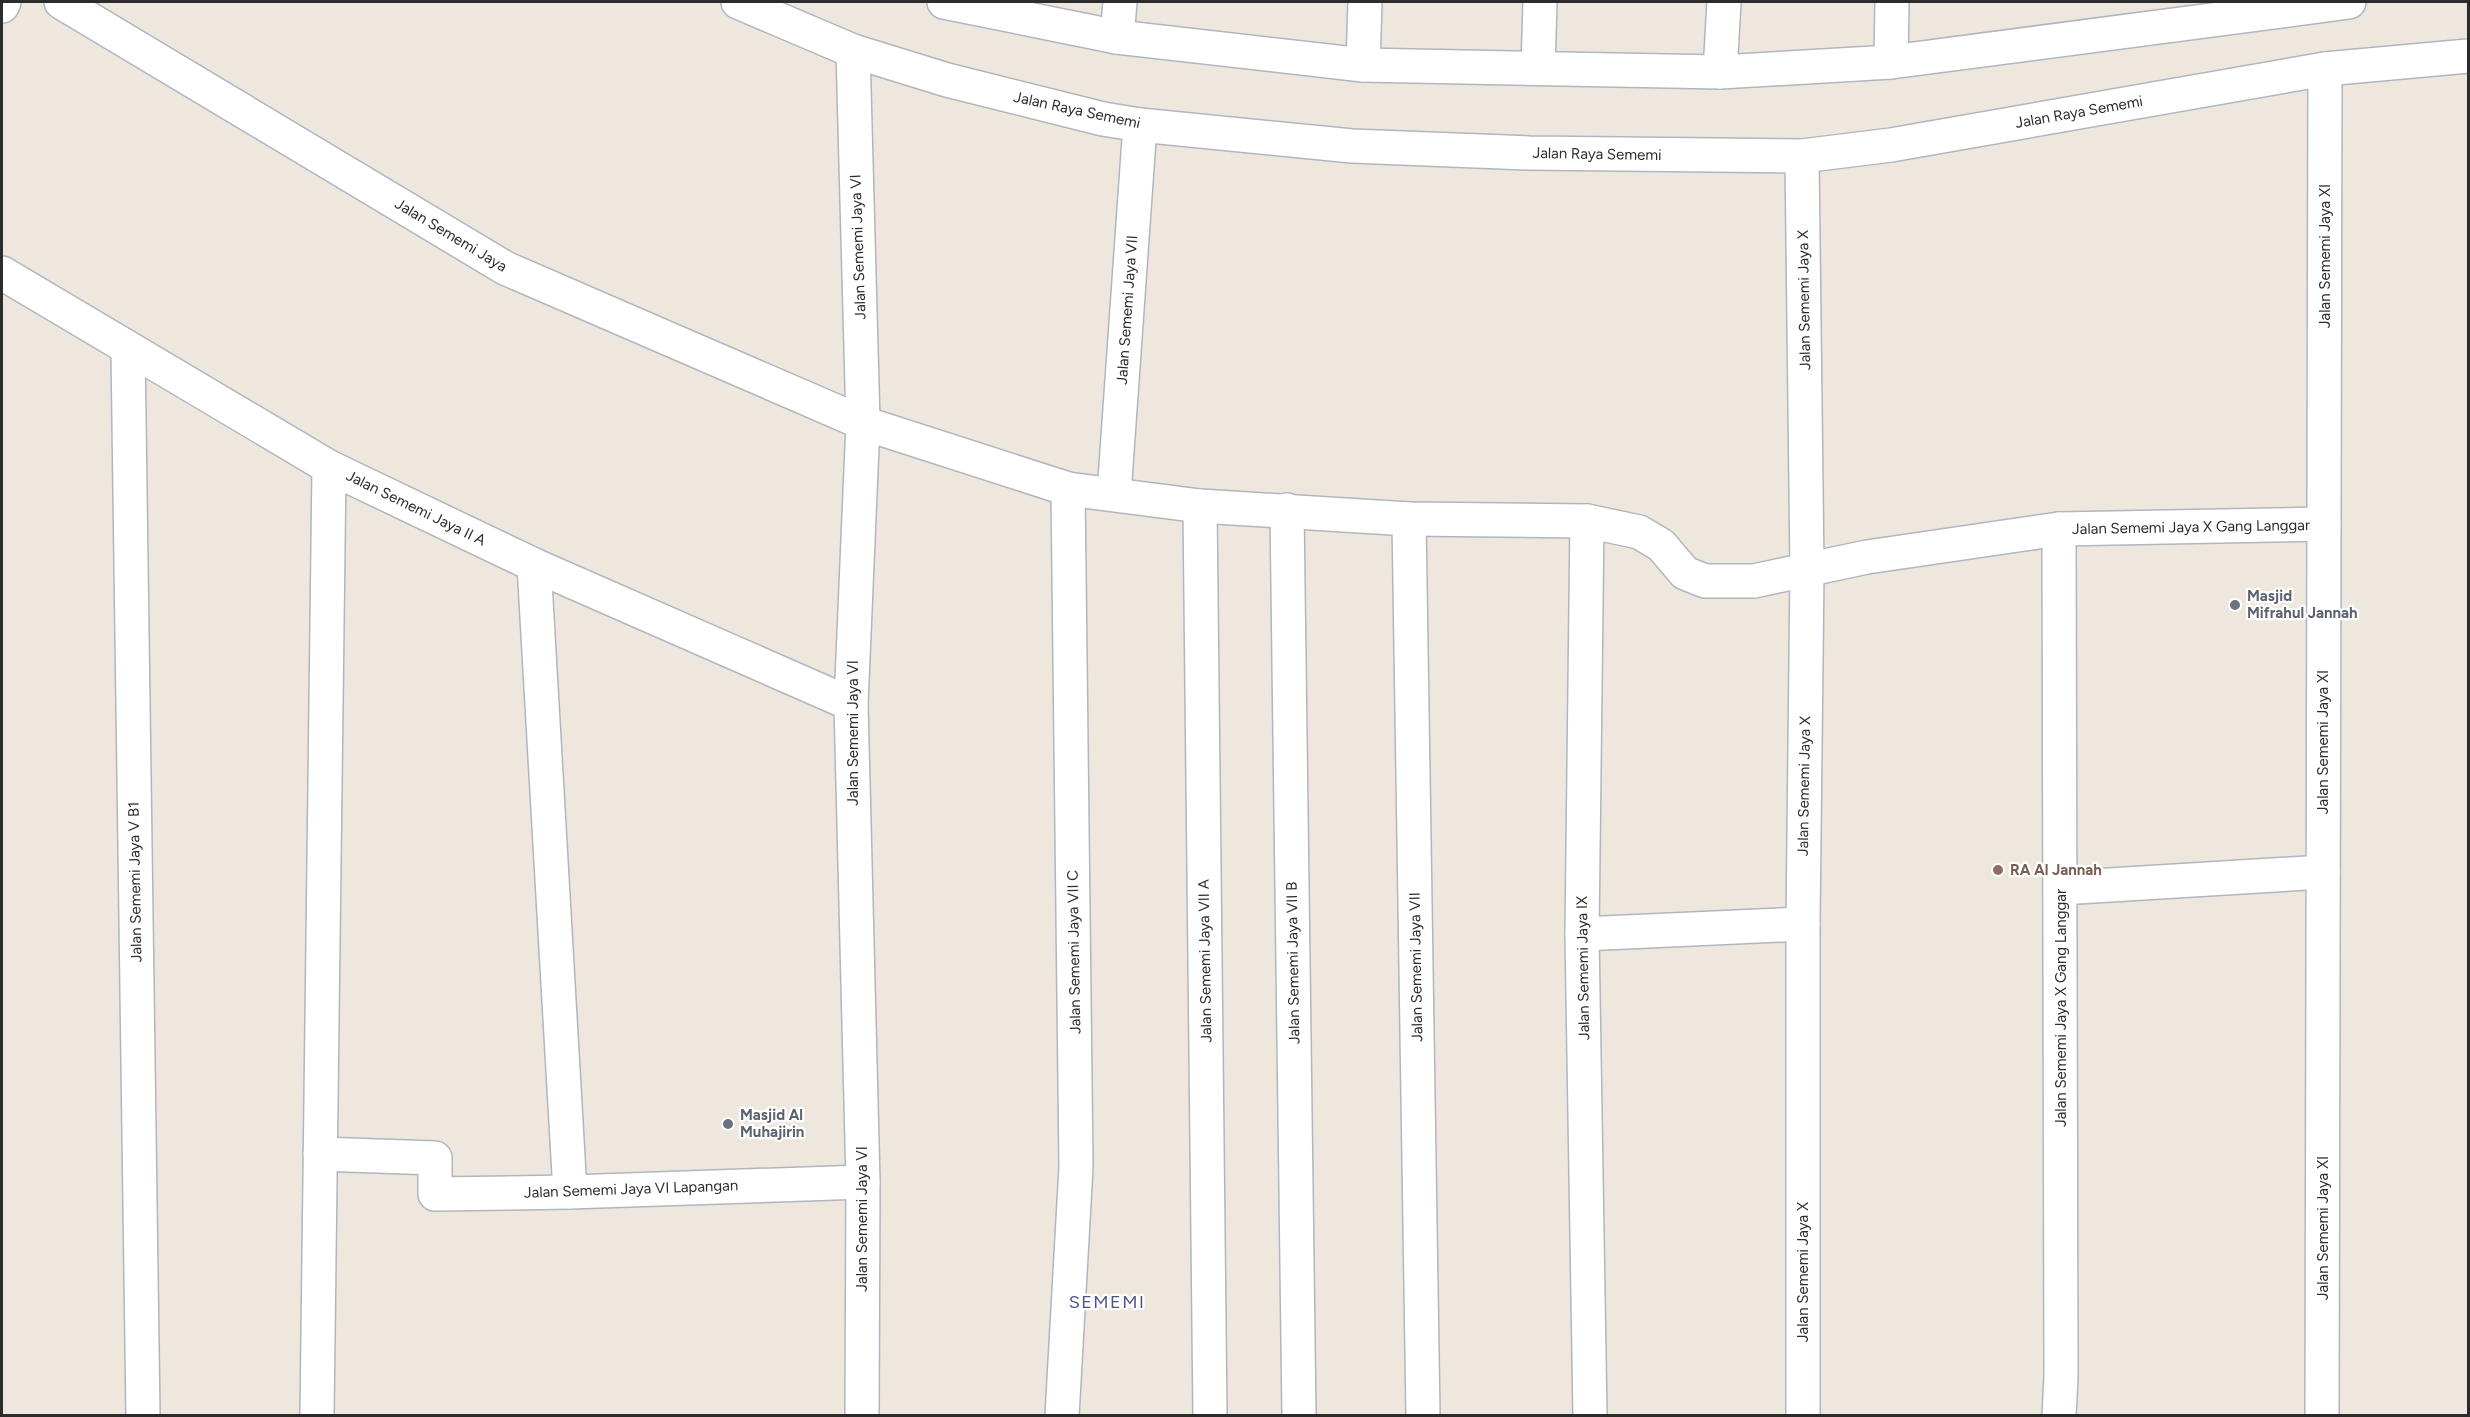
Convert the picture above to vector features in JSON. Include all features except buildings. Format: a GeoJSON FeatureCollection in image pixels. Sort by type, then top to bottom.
{"type":"FeatureCollection","features":[{"type":"Feature","properties":{"kind":"street"},"geometry":{"type":"LineString","coordinates":[[2,6],[4,2]]}},
{"type":"Feature","properties":{"kind":"street","name":"Jalan Sememi Jaya"},"geometry":{"type":"LineString","coordinates":[[61,2],[504,268],[863,423],[1068,489]]}},
{"type":"Feature","properties":{"kind":"street","name":"Jalan Raya Sememi"},"geometry":{"type":"LineString","coordinates":[[738,2],[853,51],[947,80],[1103,118],[1140,125],[1352,146],[1529,153],[1802,156],[1903,143],[2325,69],[2469,56]]}},
{"type":"Feature","properties":{"kind":"street"},"geometry":{"type":"LineString","coordinates":[[944,2],[1118,37],[1363,65],[1720,72],[1892,62],[2349,2]]}},
{"type":"Feature","properties":{"kind":"street"},"geometry":{"type":"LineString","coordinates":[[1118,37],[1120,2]]}},
{"type":"Feature","properties":{"kind":"street"},"geometry":{"type":"LineString","coordinates":[[1363,65],[1365,2]]}},
{"type":"Feature","properties":{"kind":"street"},"geometry":{"type":"LineString","coordinates":[[1538,68],[1540,2]]}},
{"type":"Feature","properties":{"kind":"street"},"geometry":{"type":"LineString","coordinates":[[1720,72],[1725,2]]}},
{"type":"Feature","properties":{"kind":"street"},"geometry":{"type":"LineString","coordinates":[[1892,2],[1892,62]]}},
{"type":"Feature","properties":{"kind":"street","name":"Jalan Sememi Jaya VI"},"geometry":{"type":"LineString","coordinates":[[853,51],[863,423],[851,704],[863,1182],[862,1416]]}},
{"type":"Feature","properties":{"kind":"street","name":"Jalan Sememi Jaya XI"},"geometry":{"type":"LineString","coordinates":[[2317,1415],[2323,872],[2325,69]]}},
{"type":"Feature","properties":{"kind":"street","name":"Jalan Sememi Jaya VII"},"geometry":{"type":"LineString","coordinates":[[1114,494],[1140,125]]}},
{"type":"Feature","properties":{"kind":"street","name":"Jalan Sememi Jaya X"},"geometry":{"type":"LineString","coordinates":[[1802,156],[1806,570],[1803,1416]]}},
{"type":"Feature","properties":{"kind":"street","name":"Jalan Sememi Jaya II A"},"geometry":{"type":"LineString","coordinates":[[2,273],[329,467],[534,565],[851,704]]}},
{"type":"Feature","properties":{"kind":"street","name":"Jalan Sememi Jaya V B1"},"geometry":{"type":"LineString","coordinates":[[128,349],[143,1416]]}},
{"type":"Feature","properties":{"kind":"street"},"geometry":{"type":"LineString","coordinates":[[317,1416],[329,467]]}},
{"type":"Feature","properties":{"kind":"street"},"geometry":{"type":"LineString","coordinates":[[1068,489],[1200,506],[1409,519],[1587,521],[1639,532],[1660,545],[1685,573],[1705,581],[1754,581],[1806,570]]}},
{"type":"Feature","properties":{"kind":"street","name":"Jalan Sememi Jaya VII C"},"geometry":{"type":"LineString","coordinates":[[1062,1416],[1076,1167],[1068,489]]}},
{"type":"Feature","properties":{"kind":"street","name":"Jalan Sememi Jaya VII A"},"geometry":{"type":"LineString","coordinates":[[1200,506],[1210,1416]]}},
{"type":"Feature","properties":{"kind":"street","name":"Jalan Sememi Jaya VII B"},"geometry":{"type":"LineString","coordinates":[[1287,510],[1299,1416]]}},
{"type":"Feature","properties":{"kind":"street","name":"Jalan Sememi Jaya VII"},"geometry":{"type":"LineString","coordinates":[[1409,519],[1423,1416]]}},
{"type":"Feature","properties":{"kind":"street","name":"Jalan Sememi Jaya IX"},"geometry":{"type":"LineString","coordinates":[[1587,521],[1582,934],[1590,1416]]}},
{"type":"Feature","properties":{"kind":"street","name":"Jalan Sememi Jaya X Gang Langgar"},"geometry":{"type":"LineString","coordinates":[[1806,570],[1878,556],[2059,529],[2324,524]]}},
{"type":"Feature","properties":{"kind":"street","name":"Jalan Sememi Jaya X Gang Langgar"},"geometry":{"type":"LineString","coordinates":[[2059,529],[2061,888],[2059,1416]]}},
{"type":"Feature","properties":{"kind":"street"},"geometry":{"type":"LineString","coordinates":[[534,565],[570,1192]]}},
{"type":"Feature","properties":{"kind":"street"},"geometry":{"type":"LineString","coordinates":[[2061,888],[2323,872]]}},
{"type":"Feature","properties":{"kind":"street"},"geometry":{"type":"LineString","coordinates":[[1582,934],[1803,924]]}},
{"type":"Feature","properties":{"kind":"street","name":"Jalan Sememi Jaya VI Lapangan"},"geometry":{"type":"LineString","coordinates":[[320,1154],[435,1158],[435,1194],[863,1182]]}},
{"type":"Feature","properties":{"kind":"place","name":"Masjid Mifrahul Jannah"},"geometry":{"type":"Point","coordinates":[2235,605]}},
{"type":"Feature","properties":{"kind":"place","name":"RA Al Jannah"},"geometry":{"type":"Point","coordinates":[1998,870]}},
{"type":"Feature","properties":{"kind":"place","name":"Masjid Al Muhajirin"},"geometry":{"type":"Point","coordinates":[728,1124]}},
{"type":"Feature","properties":{"kind":"district","name":"SEMEMI"},"geometry":{"type":"Point","coordinates":[1107,1302]}}]}
